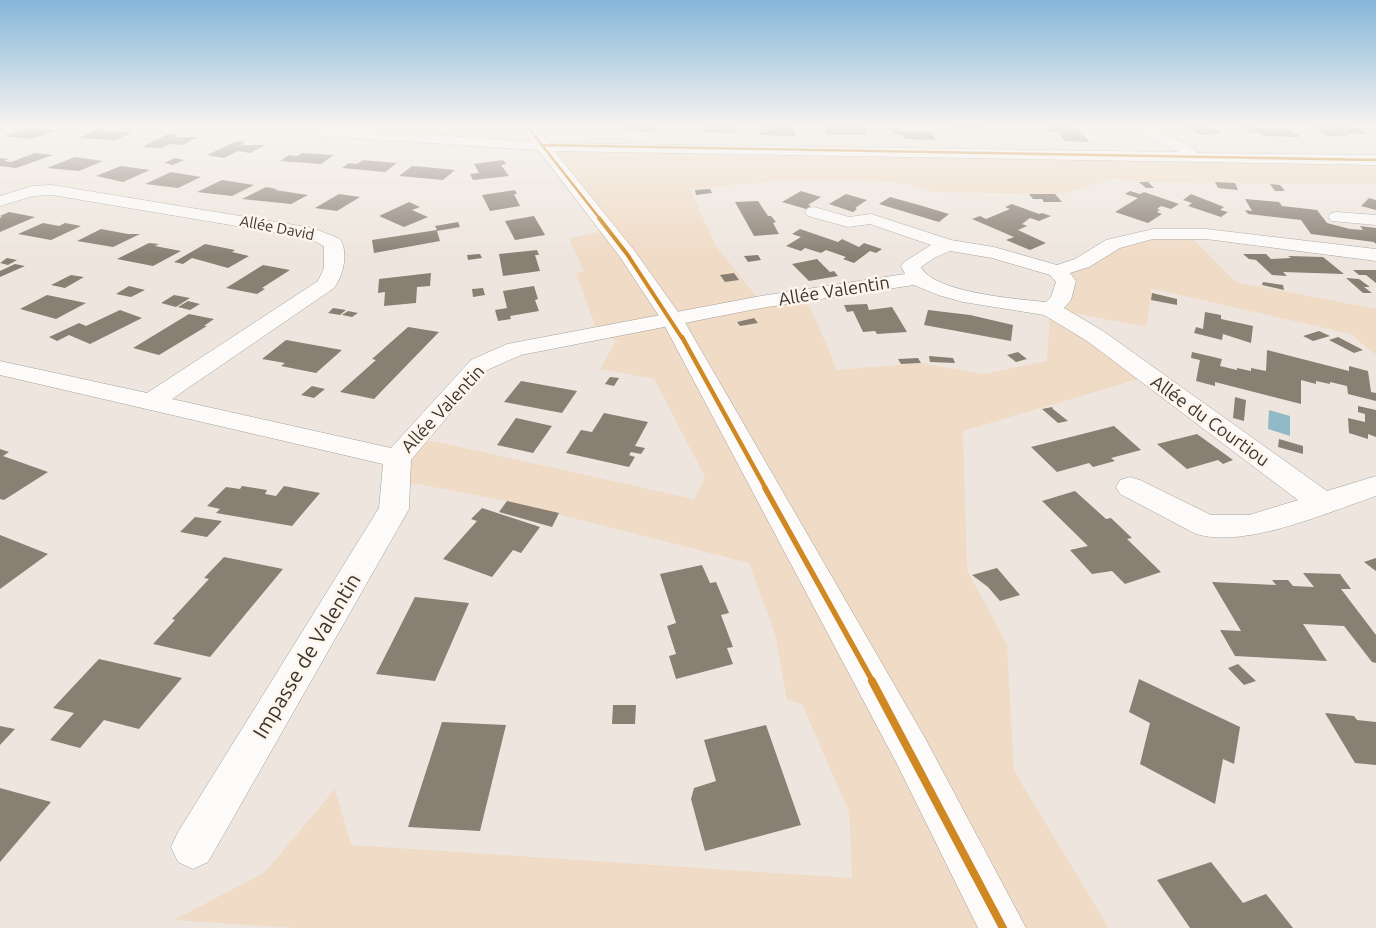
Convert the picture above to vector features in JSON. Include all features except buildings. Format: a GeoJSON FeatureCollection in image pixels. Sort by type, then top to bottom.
{"type":"FeatureCollection","features":[{"type":"Feature","properties":{"kind":"street"},"geometry":{"type":"LineString","coordinates":[[555,169],[627,254],[672,319],[911,751],[1003,928]]}},
{"type":"Feature","properties":{"kind":"street","name":"Allée David"},"geometry":{"type":"LineString","coordinates":[[0,201],[32,191],[52,190],[313,233],[333,243],[334,268],[327,284],[152,401]]}},
{"type":"Feature","properties":{"kind":"street"},"geometry":{"type":"LineString","coordinates":[[814,212],[848,222],[871,219],[948,245],[994,253],[1057,271],[1066,281],[1061,300],[1050,309],[994,301],[936,288],[918,278],[911,266],[926,254],[948,245]]}},
{"type":"Feature","properties":{"kind":"street"},"geometry":{"type":"LineString","coordinates":[[1337,217],[1376,220]]}},
{"type":"Feature","properties":{"kind":"street"},"geometry":{"type":"LineString","coordinates":[[1057,271],[1082,263],[1113,244],[1153,234],[1206,234],[1376,255]]}},
{"type":"Feature","properties":{"kind":"street","name":"Allée Valentin"},"geometry":{"type":"LineString","coordinates":[[0,368],[397,458],[479,365],[515,349],[761,302],[918,278]]}},
{"type":"Feature","properties":{"kind":"street","name":"Allée du Courtiou"},"geometry":{"type":"LineString","coordinates":[[1050,309],[1095,336],[1324,504]]}},
{"type":"Feature","properties":{"kind":"street","name":"Impasse de Valentin"},"geometry":{"type":"LineString","coordinates":[[193,847],[394,509],[397,458]]}},
{"type":"Feature","properties":{"kind":"street"},"geometry":{"type":"LineString","coordinates":[[1130,488],[1207,526],[1249,526],[1324,504],[1376,486]]}},
{"type":"Feature","properties":{"kind":"shaded area"},"geometry":{"type":"Polygon","coordinates":[[[561,169],[1376,169],[1376,184],[1148,182],[1114,178],[1067,193],[1055,194],[936,192],[896,182],[785,180],[690,189],[715,245],[761,302],[802,295],[812,311],[837,370],[921,363],[983,374],[1047,361],[1050,309],[1061,300],[1057,271],[1113,244],[1188,234],[1236,282],[1376,309],[1376,356],[1351,334],[1149,288],[1152,293],[1146,327],[1052,309],[1149,376],[963,431],[967,570],[1007,644],[1014,771],[1109,928],[294,928],[174,920],[265,872],[335,789],[351,845],[852,878],[849,812],[802,704],[787,700],[775,634],[749,563],[507,501],[396,480],[414,439],[438,442],[694,499],[705,477],[654,379],[600,369],[616,340],[597,332],[576,273],[584,271],[569,239],[607,230],[561,169]]]}},
{"type":"Feature","properties":{"kind":"water"},"geometry":{"type":"Polygon","coordinates":[[[1269,410],[1290,416],[1290,436],[1268,429],[1269,410]]]}},
{"type":"Feature","properties":{"kind":"transit line"},"geometry":{"type":"LineString","coordinates":[[561,169],[627,254],[672,319],[911,751],[1003,928]]}}]}
